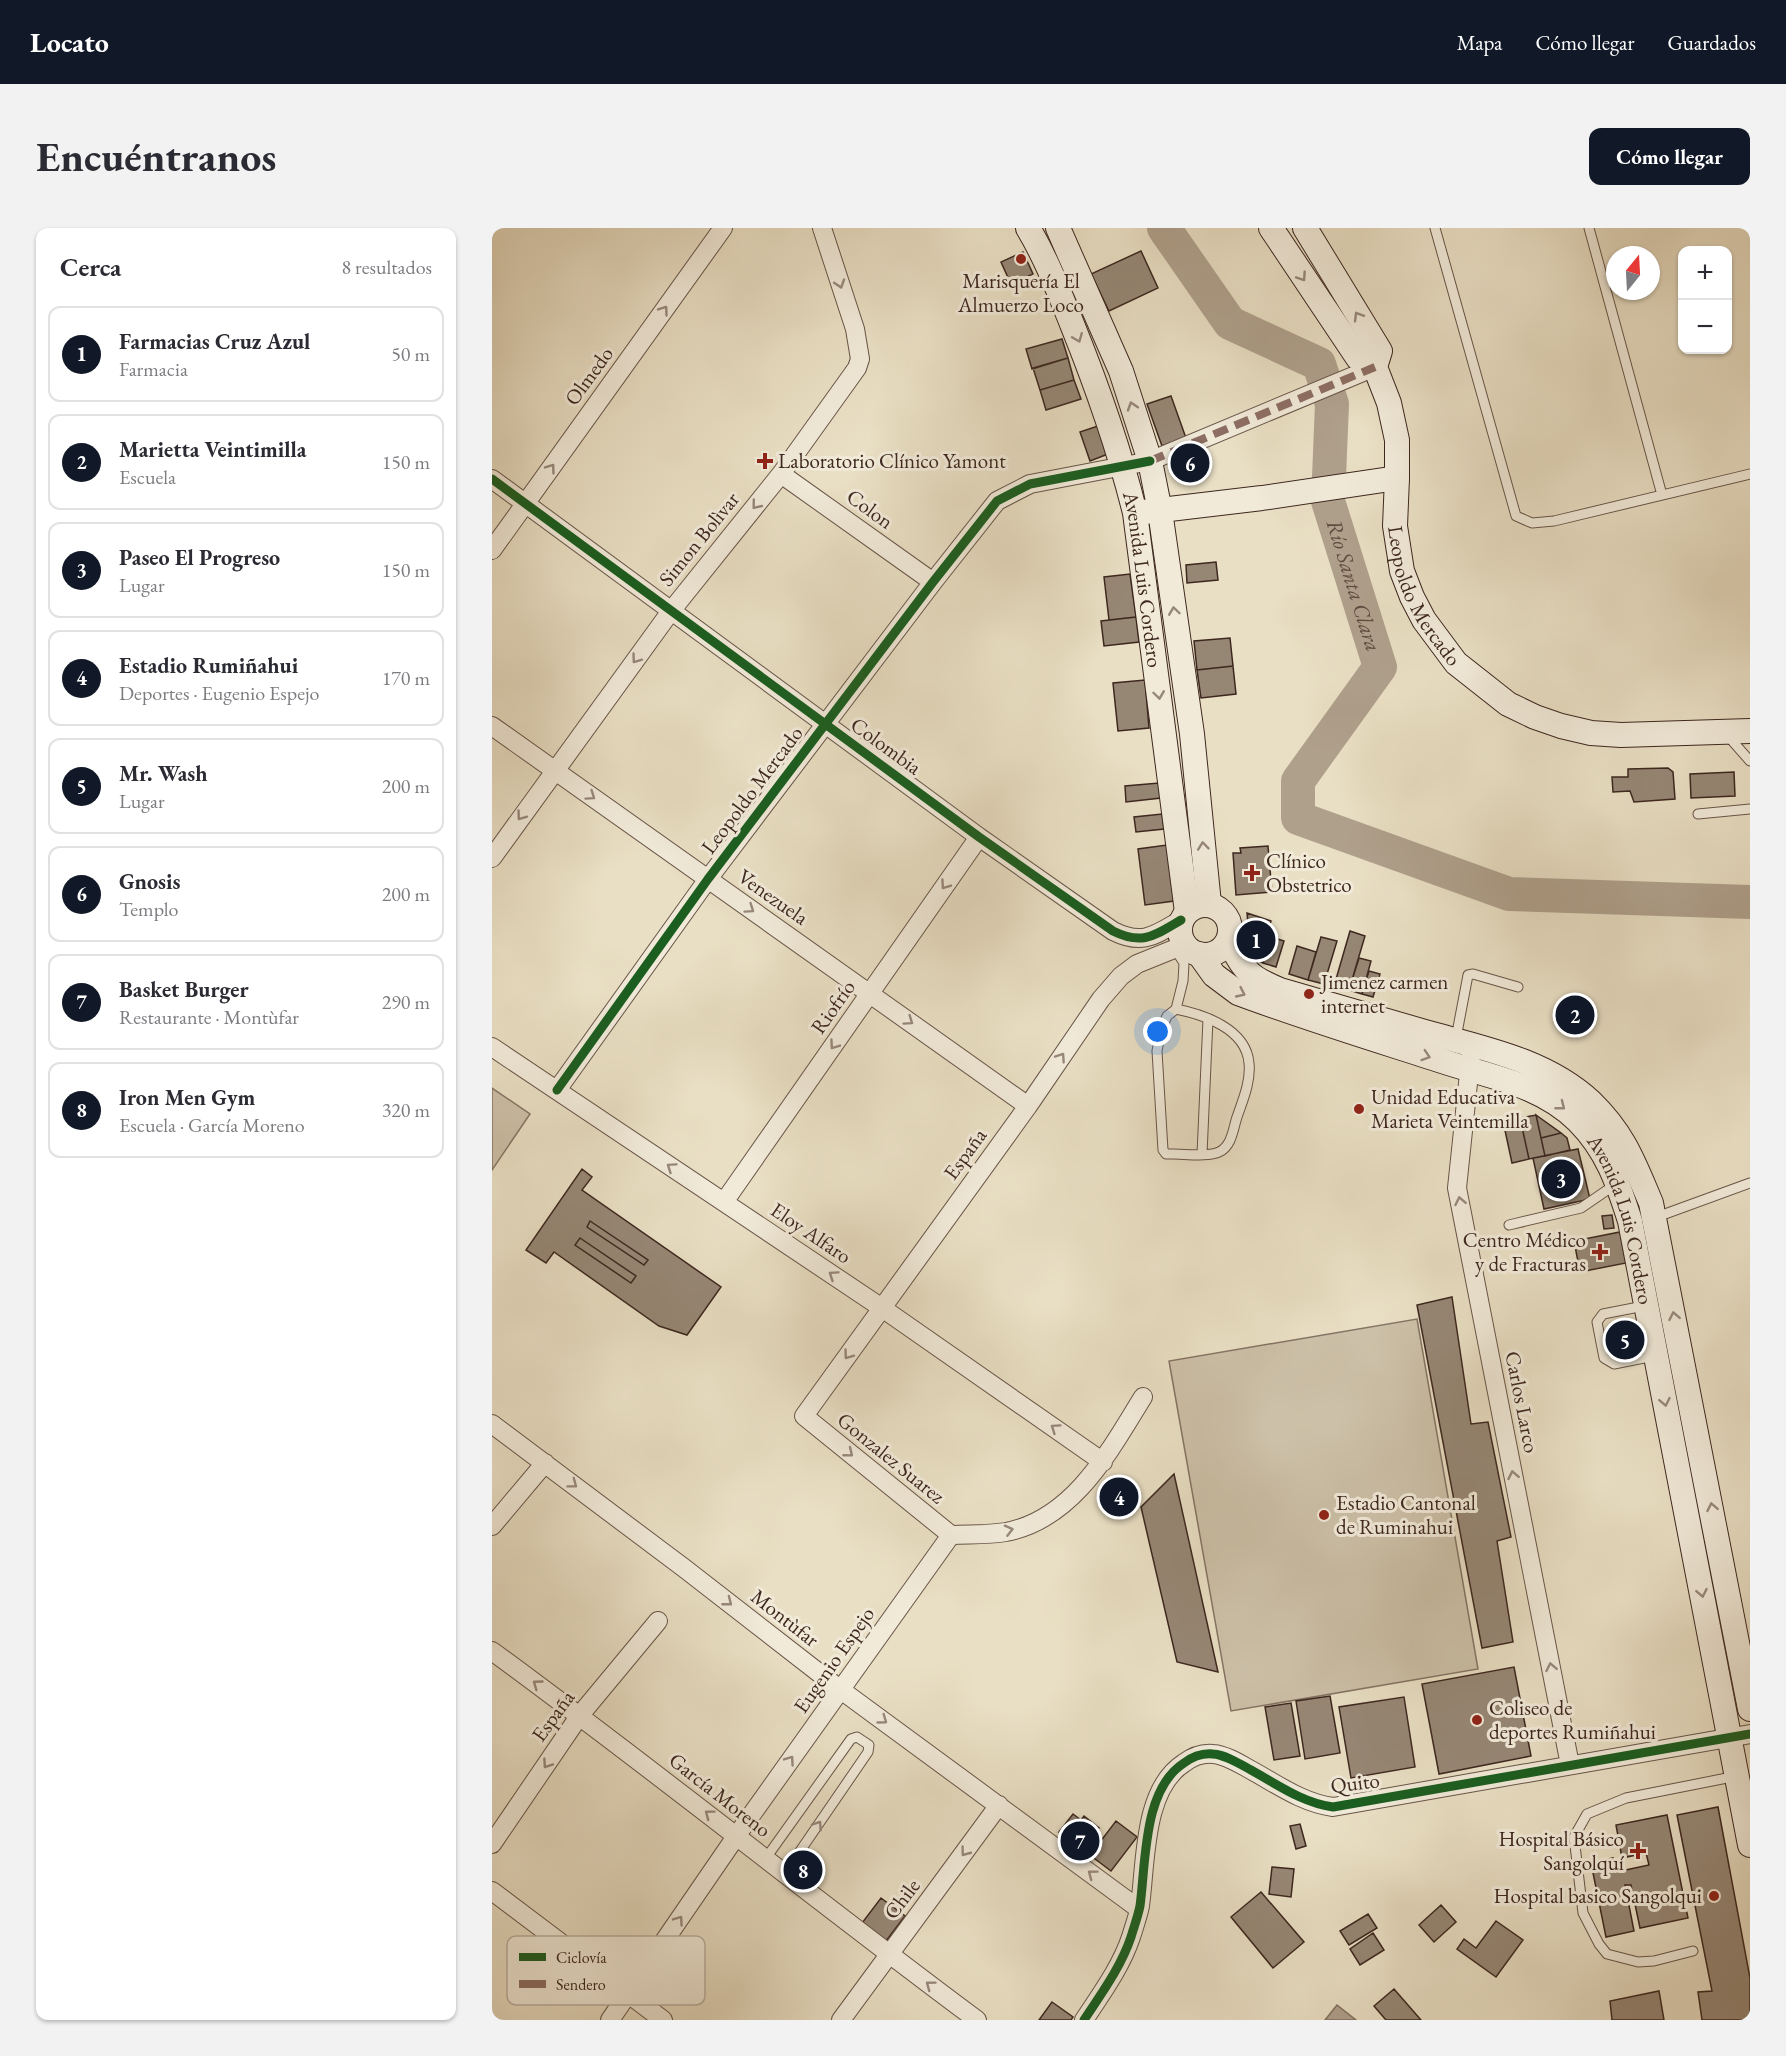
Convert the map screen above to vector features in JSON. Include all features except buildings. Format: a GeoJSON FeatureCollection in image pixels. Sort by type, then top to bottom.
{"type":"FeatureCollection","features":[{"type":"Feature","properties":{"kind":"main road","name":"Avenida Luis Cordero"},"geometry":{"type":"LineString","coordinates":[[1028,228],[1057,287],[1094,378],[1124,468],[1135,513],[1184,916]]}},
{"type":"Feature","properties":{"kind":"main road","name":"Avenida Luis Cordero"},"geometry":{"type":"LineString","coordinates":[[1058,228],[1121,371],[1150,461],[1160,511],[1192,734],[1209,904]]}},
{"type":"Feature","properties":{"kind":"main road"},"geometry":{"type":"LineString","coordinates":[[1271,228],[1358,358],[1375,367],[1380,351],[1305,228]]}},
{"type":"Feature","properties":{"kind":"main road","name":"Leopoldo Mercado"},"geometry":{"type":"LineString","coordinates":[[1375,367],[1389,403],[1397,440],[1398,478],[1395,526],[1402,571],[1424,620],[1456,663],[1508,704],[1535,717],[1590,733],[1621,735],[1750,731]]}},
{"type":"Feature","properties":{"kind":"main road"},"geometry":{"type":"LineString","coordinates":[[1135,513],[1262,498],[1398,478]]}},
{"type":"Feature","properties":{"kind":"main road"},"geometry":{"type":"LineString","coordinates":[[1201,904],[1209,904],[1217,907],[1228,918],[1231,933],[1228,941],[1219,951],[1206,955],[1186,949],[1180,933],[1184,916],[1201,904]]}},
{"type":"Feature","properties":{"kind":"main road","name":"Avenida Luis Cordero"},"geometry":{"type":"LineString","coordinates":[[1228,941],[1251,976],[1280,990],[1516,1058],[1556,1075],[1592,1103],[1628,1149],[1651,1203],[1739,1629],[1748,1681],[1750,1709]]}},
{"type":"Feature","properties":{"kind":"main road","name":"Avenida Luis Cordero"},"geometry":{"type":"LineString","coordinates":[[1186,949],[1238,993],[1468,1070],[1532,1089],[1560,1105],[1592,1136],[1615,1174],[1630,1221],[1656,1356],[1740,1735],[1737,1776],[1750,1845]]}},
{"type":"Feature","properties":{"kind":"street","name":"Olmedo"},"geometry":{"type":"LineString","coordinates":[[492,550],[723,228]]}},
{"type":"Feature","properties":{"kind":"street","name":"Simon Bolìvar"},"geometry":{"type":"LineString","coordinates":[[492,858],[671,611],[781,474],[851,377],[860,358],[855,329],[822,228]]}},
{"type":"Feature","properties":{"kind":"street","name":"Leopoldo Mercado"},"geometry":{"type":"LineString","coordinates":[[557,1090],[708,879],[997,501],[1030,484],[1124,468],[1150,461],[1375,367]]}},
{"type":"Feature","properties":{"kind":"street","name":"Colon"},"geometry":{"type":"LineString","coordinates":[[781,474],[933,582]]}},
{"type":"Feature","properties":{"kind":"street","name":"Colombia"},"geometry":{"type":"LineString","coordinates":[[492,479],[979,837],[1113,932],[1137,940],[1150,938],[1184,916]]}},
{"type":"Feature","properties":{"kind":"street","name":"Venezuela"},"geometry":{"type":"LineString","coordinates":[[492,726],[1028,1106]]}},
{"type":"Feature","properties":{"kind":"street","name":"Riofrío"},"geometry":{"type":"LineString","coordinates":[[724,1202],[979,837]]}},
{"type":"Feature","properties":{"kind":"street","name":"España"},"geometry":{"type":"LineString","coordinates":[[804,1416],[1028,1106],[1101,999],[1121,976],[1137,964],[1186,949]]}},
{"type":"Feature","properties":{"kind":"street","name":"Carlos Larco"},"geometry":{"type":"LineString","coordinates":[[1464,1043],[1468,1070],[1457,1188],[1570,1765]]}},
{"type":"Feature","properties":{"kind":"street","name":"Eloy Alfaro"},"geometry":{"type":"LineString","coordinates":[[492,1047],[882,1308],[1103,1462]]}},
{"type":"Feature","properties":{"kind":"street"},"geometry":{"type":"LineString","coordinates":[[951,1535],[1007,1532],[1034,1522],[1062,1506],[1103,1462],[1143,1397]]}},
{"type":"Feature","properties":{"kind":"street","name":"Gonzalez Suarez"},"geometry":{"type":"LineString","coordinates":[[804,1416],[951,1535]]}},
{"type":"Feature","properties":{"kind":"street","name":"Montùfar"},"geometry":{"type":"LineString","coordinates":[[492,1424],[684,1568],[841,1690],[1139,1909]]}},
{"type":"Feature","properties":{"kind":"street"},"geometry":{"type":"LineString","coordinates":[[492,1526],[545,1463]]}},
{"type":"Feature","properties":{"kind":"street","name":"Eugenio Espejo"},"geometry":{"type":"LineString","coordinates":[[668,1936],[951,1535]]}},
{"type":"Feature","properties":{"kind":"street","name":"España"},"geometry":{"type":"LineString","coordinates":[[492,1844],[580,1715],[658,1621]]}},
{"type":"Feature","properties":{"kind":"street","name":"García Moreno"},"geometry":{"type":"LineString","coordinates":[[492,1652],[580,1715],[977,2020]]}},
{"type":"Feature","properties":{"kind":"street","name":"Quito"},"geometry":{"type":"LineString","coordinates":[[1084,2020],[1117,1969],[1131,1939],[1139,1909],[1151,1819],[1161,1786],[1174,1769],[1193,1757],[1213,1754],[1227,1758],[1301,1798],[1318,1805],[1333,1807],[1740,1735]]}},
{"type":"Feature","properties":{"kind":"street","name":"Chile"},"geometry":{"type":"LineString","coordinates":[[841,2020],[999,1805]]}},
{"type":"Feature","properties":{"kind":"street"},"geometry":{"type":"LineString","coordinates":[[492,1891],[551,1936]]}},
{"type":"Feature","properties":{"kind":"street","name":"Eugenio Espejo"},"geometry":{"type":"LineString","coordinates":[[610,2020],[620,2005]]}},
{"type":"Feature","properties":{"kind":"street"},"geometry":{"type":"LineString","coordinates":[[643,2005],[663,2020]]}},
{"type":"Feature","properties":{"kind":"lane"},"geometry":{"type":"LineString","coordinates":[[1435,228],[1516,516],[1532,523],[1554,521],[1750,474]]}},
{"type":"Feature","properties":{"kind":"lane"},"geometry":{"type":"LineString","coordinates":[[1589,228],[1662,495]]}},
{"type":"Feature","properties":{"kind":"lane"},"geometry":{"type":"LineString","coordinates":[[1724,732],[1750,760]]}},
{"type":"Feature","properties":{"kind":"lane"},"geometry":{"type":"LineString","coordinates":[[1698,814],[1750,809]]}},
{"type":"Feature","properties":{"kind":"lane"},"geometry":{"type":"LineString","coordinates":[[1176,1009],[1199,1014],[1234,1033],[1246,1047],[1250,1064],[1247,1085],[1228,1145],[1215,1154],[1166,1154],[1162,1150],[1157,1051],[1167,1016],[1176,1009],[1185,973],[1186,949]]}},
{"type":"Feature","properties":{"kind":"lane"},"geometry":{"type":"LineString","coordinates":[[1464,1043],[1468,975],[1473,974],[1518,987]]}},
{"type":"Feature","properties":{"kind":"lane"},"geometry":{"type":"LineString","coordinates":[[1202,1154],[1208,1019]]}},
{"type":"Feature","properties":{"kind":"lane"},"geometry":{"type":"LineString","coordinates":[[1509,1225],[1581,1208],[1618,1183]]}},
{"type":"Feature","properties":{"kind":"lane"},"geometry":{"type":"LineString","coordinates":[[1654,1218],[1750,1184]]}},
{"type":"Feature","properties":{"kind":"lane"},"geometry":{"type":"LineString","coordinates":[[1646,1305],[1603,1314],[1599,1317],[1597,1322],[1604,1358],[1614,1364],[1656,1356]]}},
{"type":"Feature","properties":{"kind":"lane"},"geometry":{"type":"LineString","coordinates":[[766,1858],[851,1739],[857,1737],[863,1740],[868,1745],[868,1752],[785,1873]]}},
{"type":"Feature","properties":{"kind":"lane"},"geometry":{"type":"LineString","coordinates":[[1693,1951],[1653,1961],[1638,1962],[1607,1954],[1599,1944],[1583,1913],[1574,1837],[1587,1814],[1626,1798],[1737,1776]]}},
{"type":"Feature","properties":{"kind":"shaded area"},"geometry":{"type":"Polygon","coordinates":[[[492,1088],[530,1114],[492,1170],[492,1088]]]}},
{"type":"Feature","properties":{"kind":"shaded area","name":"Estadio Cantonal de Ruminahui"},"geometry":{"type":"Polygon","coordinates":[[[1417,1319],[1478,1669],[1231,1711],[1169,1361],[1417,1319]]]}},
{"type":"Feature","properties":{"kind":"shaded area"},"geometry":{"type":"Polygon","coordinates":[[[1337,2005],[1356,2020],[1325,2020],[1337,2005]]]}},
{"type":"Feature","properties":{"kind":"waterway","name":"Río Santa Clara"},"geometry":{"type":"LineString","coordinates":[[1164,228],[1230,323],[1319,364],[1332,404],[1328,501],[1380,667],[1298,781],[1298,818],[1509,894],[1750,902]]}},
{"type":"Feature","properties":{"kind":"marked path"},"geometry":{"type":"LineString","coordinates":[[1150,461],[1375,367]]}},
{"type":"Feature","properties":{"kind":"cycle path"},"geometry":{"type":"LineString","coordinates":[[557,1090],[708,879],[997,501],[1030,484],[1150,461]]}},
{"type":"Feature","properties":{"kind":"cycle path"},"geometry":{"type":"LineString","coordinates":[[492,479],[979,837],[1113,931],[1133,938],[1148,937],[1181,920]]}},
{"type":"Feature","properties":{"kind":"cycle path"},"geometry":{"type":"LineString","coordinates":[[1084,2020],[1116,1970],[1131,1937],[1140,1906],[1149,1828],[1161,1790],[1171,1775],[1194,1757],[1209,1754],[1223,1756],[1311,1802],[1333,1807],[1750,1734]]}},
{"type":"Feature","properties":{"kind":"place","name":"Marisquería El Almuerzo Loco"},"geometry":{"type":"Point","coordinates":[1021,259]}},
{"type":"Feature","properties":{"kind":"place","name":"Laboratorio Clínico Yamont"},"geometry":{"type":"Point","coordinates":[765,461]}},
{"type":"Feature","properties":{"kind":"place","name":"Gnosis"},"geometry":{"type":"Point","coordinates":[1190,463]}},
{"type":"Feature","properties":{"kind":"place","name":"Clínico Obstetrico"},"geometry":{"type":"Point","coordinates":[1252,873]}},
{"type":"Feature","properties":{"kind":"place","name":"Farmacias Cruz Azul"},"geometry":{"type":"Point","coordinates":[1256,940]}},
{"type":"Feature","properties":{"kind":"place","name":"Jimenez carmen internet"},"geometry":{"type":"Point","coordinates":[1309,994]}},
{"type":"Feature","properties":{"kind":"place","name":"Marietta Veintimilla"},"geometry":{"type":"Point","coordinates":[1575,1015]}},
{"type":"Feature","properties":{"kind":"place","name":"Unidad Educativa Marieta Veintemilla"},"geometry":{"type":"Point","coordinates":[1359,1109]}},
{"type":"Feature","properties":{"kind":"place","name":"Paseo El Progreso"},"geometry":{"type":"Point","coordinates":[1561,1179]}},
{"type":"Feature","properties":{"kind":"place","name":"Centro Médico y de Fracturas"},"geometry":{"type":"Point","coordinates":[1600,1252]}},
{"type":"Feature","properties":{"kind":"place","name":"Mr. Wash"},"geometry":{"type":"Point","coordinates":[1625,1340]}},
{"type":"Feature","properties":{"kind":"place","name":"Estadio Rumiñahui"},"geometry":{"type":"Point","coordinates":[1119,1497]}},
{"type":"Feature","properties":{"kind":"place","name":"Estadio Cantonal de Ruminahui"},"geometry":{"type":"Point","coordinates":[1324,1515]}},
{"type":"Feature","properties":{"kind":"place","name":"Coliseo de deportes Rumiñahui"},"geometry":{"type":"Point","coordinates":[1477,1720]}},
{"type":"Feature","properties":{"kind":"place","name":"Basket Burger"},"geometry":{"type":"Point","coordinates":[1080,1841]}},
{"type":"Feature","properties":{"kind":"place","name":"Hospital Básico Sangolquí"},"geometry":{"type":"Point","coordinates":[1638,1851]}},
{"type":"Feature","properties":{"kind":"place","name":"Iron Men Gym"},"geometry":{"type":"Point","coordinates":[803,1870]}},
{"type":"Feature","properties":{"kind":"place","name":"Hospital basico Sangolqui"},"geometry":{"type":"Point","coordinates":[1714,1896]}}]}
